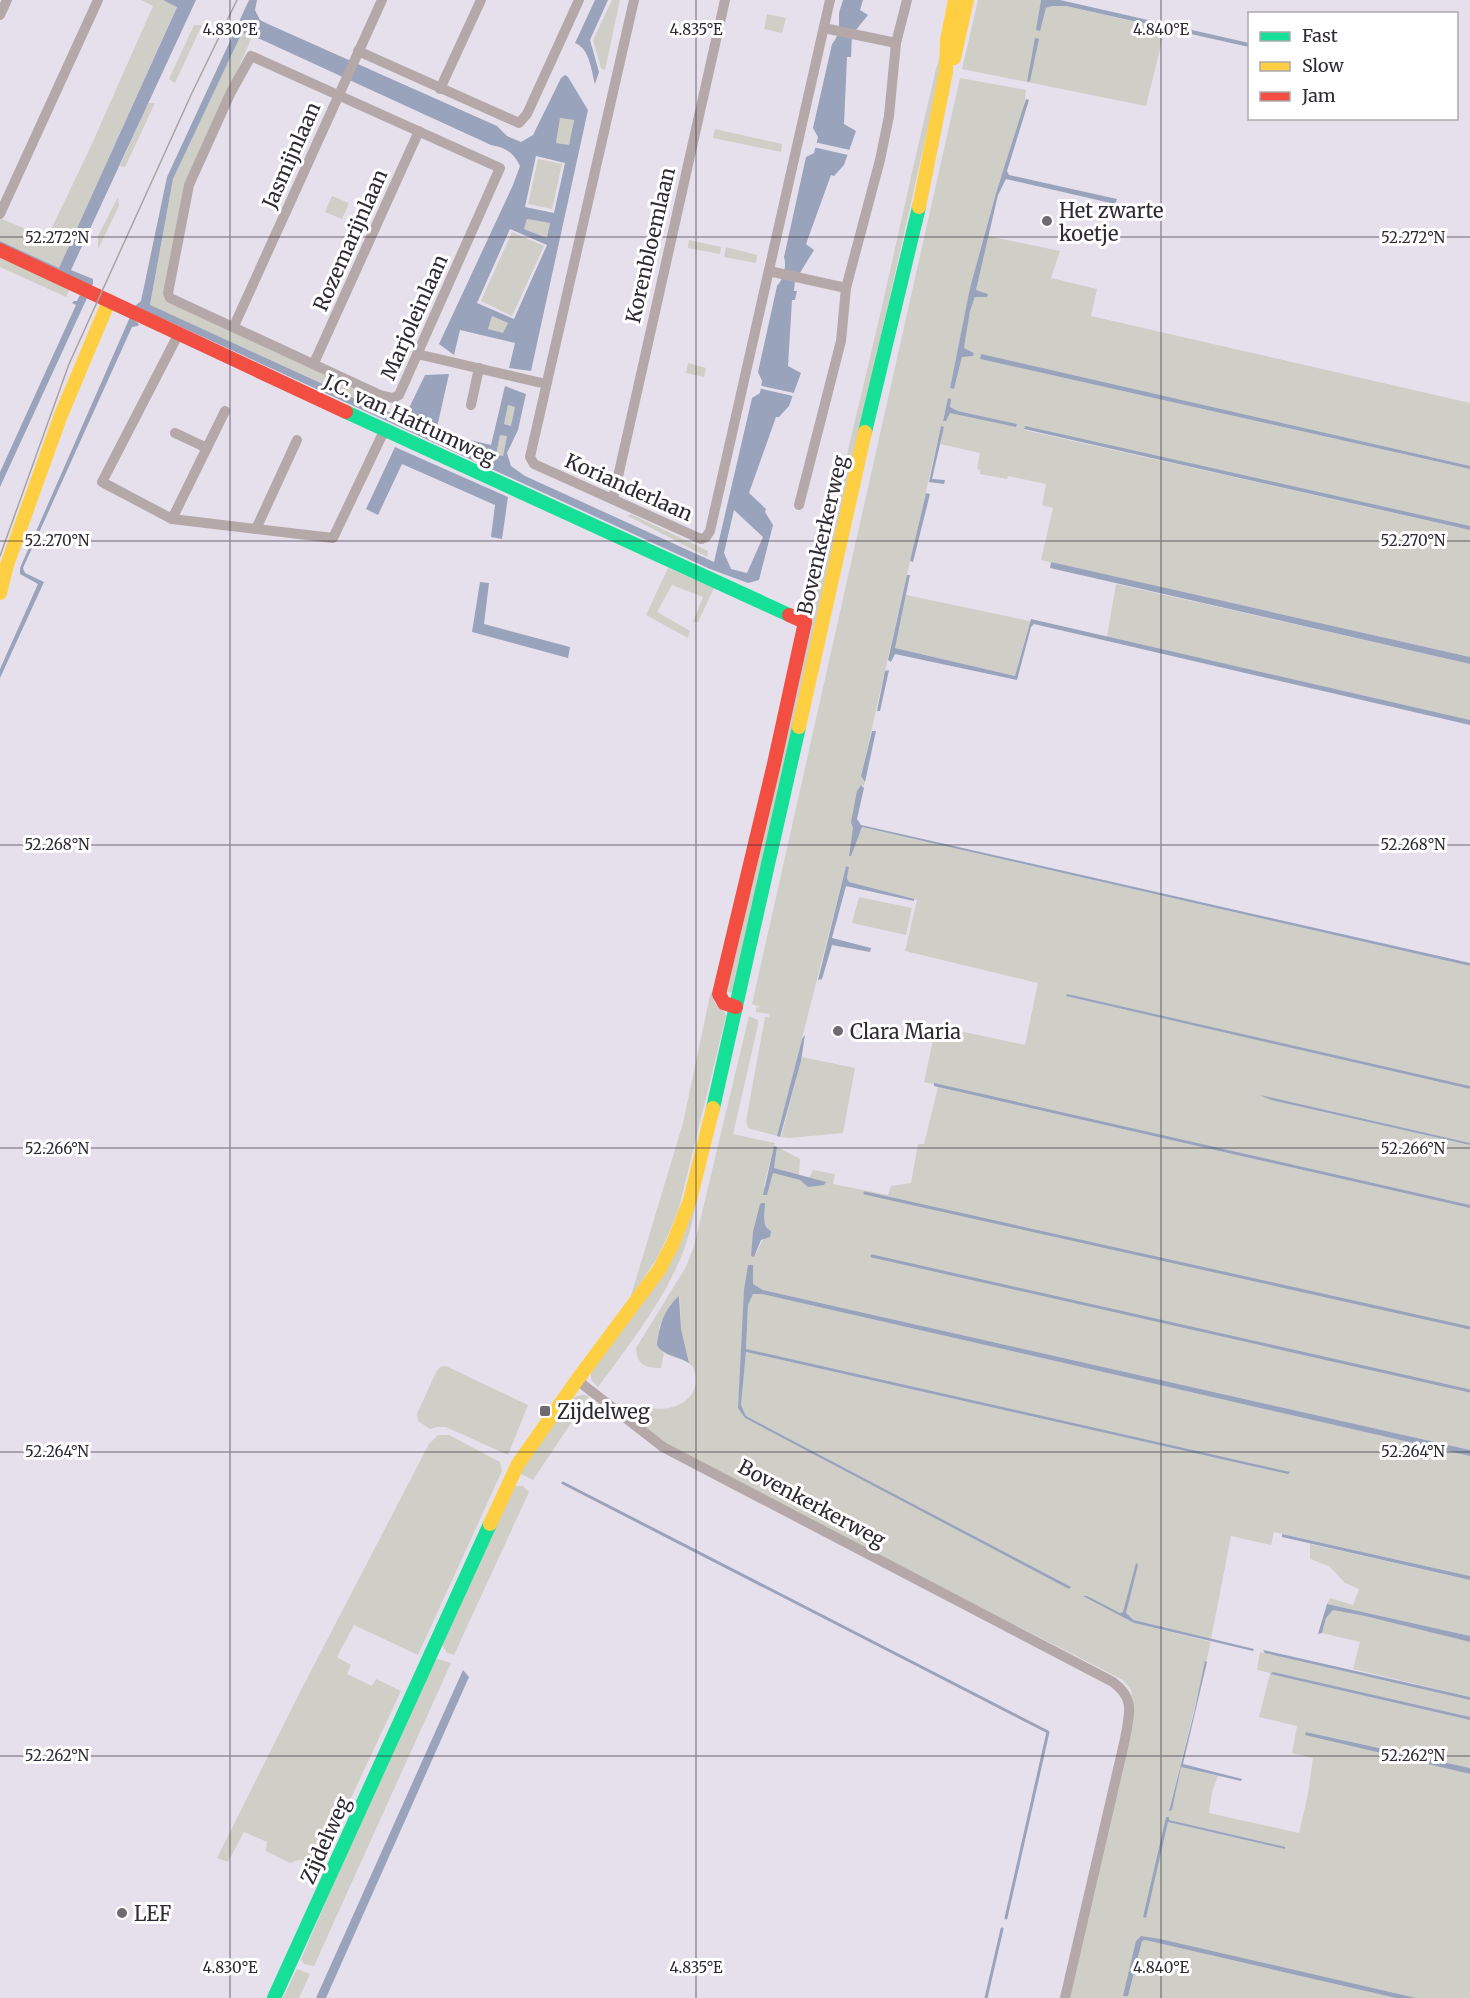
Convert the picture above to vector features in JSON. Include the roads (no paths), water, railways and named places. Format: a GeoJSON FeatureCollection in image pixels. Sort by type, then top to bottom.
{"type":"FeatureCollection","features":[{"type":"Feature","properties":{"kind":"main road","name":"Bovenkerkerweg"},"geometry":{"type":"LineString","coordinates":[[577,1380],[659,1270],[673,1243],[690,1200],[742,1009],[748,947],[856,472],[916,221],[946,72],[947,40],[956,0]]}},
{"type":"Feature","properties":{"kind":"main road","name":"Bovenkerkerweg"},"geometry":{"type":"LineString","coordinates":[[946,72],[953,59],[967,0]]}},
{"type":"Feature","properties":{"kind":"main road","name":"J.C. van Hattumweg"},"geometry":{"type":"LineString","coordinates":[[0,250],[737,589],[804,622]]}},
{"type":"Feature","properties":{"kind":"main road"},"geometry":{"type":"LineString","coordinates":[[0,593],[7,565],[61,415],[109,301]]}},
{"type":"Feature","properties":{"kind":"main road","name":"Bovenkerkerweg"},"geometry":{"type":"LineString","coordinates":[[742,1009],[724,1003],[719,994],[721,980],[774,764],[804,622]]}},
{"type":"Feature","properties":{"kind":"main road","name":"Zijdelweg"},"geometry":{"type":"LineString","coordinates":[[274,1998],[518,1464],[577,1380]]}},
{"type":"Feature","properties":{"kind":"street"},"geometry":{"type":"LineString","coordinates":[[0,15],[7,0]]}},
{"type":"Feature","properties":{"kind":"street"},"geometry":{"type":"LineString","coordinates":[[0,214],[98,0]]}},
{"type":"Feature","properties":{"kind":"street","name":"Jasmijnlaan"},"geometry":{"type":"LineString","coordinates":[[234,326],[382,0]]}},
{"type":"Feature","properties":{"kind":"street"},"geometry":{"type":"LineString","coordinates":[[440,89],[481,0]]}},
{"type":"Feature","properties":{"kind":"street"},"geometry":{"type":"LineString","coordinates":[[357,54],[519,123],[527,114],[579,0]]}},
{"type":"Feature","properties":{"kind":"street","name":"Korianderlaan"},"geometry":{"type":"LineString","coordinates":[[634,0],[546,384],[531,461],[697,538],[708,534],[774,272],[829,29],[830,0]]}},
{"type":"Feature","properties":{"kind":"street","name":"Korenbloemlaan"},"geometry":{"type":"LineString","coordinates":[[613,499],[725,0]]}},
{"type":"Feature","properties":{"kind":"street"},"geometry":{"type":"LineString","coordinates":[[799,505],[841,341],[846,288],[880,160],[889,116],[896,43],[907,0]]}},
{"type":"Feature","properties":{"kind":"street"},"geometry":{"type":"LineString","coordinates":[[829,29],[896,43]]}},
{"type":"Feature","properties":{"kind":"street","name":"Marjoleinlaan"},"geometry":{"type":"LineString","coordinates":[[251,56],[340,89],[419,131],[500,168],[399,395],[393,398],[170,298],[168,293],[189,186],[231,92],[251,56]]}},
{"type":"Feature","properties":{"kind":"street","name":"Rozemarijnlaan"},"geometry":{"type":"LineString","coordinates":[[314,363],[419,131]]}},
{"type":"Feature","properties":{"kind":"street"},"geometry":{"type":"LineString","coordinates":[[774,272],[846,288]]}},
{"type":"Feature","properties":{"kind":"street"},"geometry":{"type":"LineString","coordinates":[[179,333],[102,482],[172,519],[333,538],[385,429]]}},
{"type":"Feature","properties":{"kind":"street"},"geometry":{"type":"LineString","coordinates":[[417,354],[546,384]]}},
{"type":"Feature","properties":{"kind":"street"},"geometry":{"type":"LineString","coordinates":[[471,405],[479,368]]}},
{"type":"Feature","properties":{"kind":"street"},"geometry":{"type":"LineString","coordinates":[[172,519],[225,411]]}},
{"type":"Feature","properties":{"kind":"street"},"geometry":{"type":"LineString","coordinates":[[175,433],[207,448]]}},
{"type":"Feature","properties":{"kind":"street"},"geometry":{"type":"LineString","coordinates":[[256,529],[297,440]]}},
{"type":"Feature","properties":{"kind":"street","name":"Bovenkerkerweg"},"geometry":{"type":"LineString","coordinates":[[804,622],[827,528]]}},
{"type":"Feature","properties":{"kind":"street","name":"Bovenkerkerweg"},"geometry":{"type":"LineString","coordinates":[[577,1380],[663,1447],[1113,1682],[1127,1695],[1130,1711],[1125,1739],[1065,1998]]}},
{"type":"Feature","properties":{"kind":"water"},"geometry":{"type":"Polygon","coordinates":[[[163,0],[196,0],[71,270],[93,279],[90,287],[0,244],[0,241],[59,268],[177,7],[163,0]]]}},
{"type":"Feature","properties":{"kind":"water"},"geometry":{"type":"Polygon","coordinates":[[[249,0],[257,0],[255,10],[260,20],[497,126],[507,136],[521,142],[533,135],[561,78],[565,75],[568,77],[588,110],[531,371],[509,368],[515,343],[460,330],[454,355],[439,344],[513,185],[520,166],[515,157],[505,149],[491,145],[247,33],[242,34],[239,39],[173,179],[150,305],[369,405],[395,414],[408,410],[425,375],[449,374],[436,432],[491,445],[505,386],[526,394],[518,430],[507,453],[511,466],[525,476],[714,562],[752,398],[760,393],[762,381],[758,372],[777,286],[784,273],[784,257],[806,157],[814,153],[818,137],[813,128],[832,44],[838,34],[839,13],[843,0],[863,0],[860,10],[868,15],[852,35],[851,57],[847,57],[844,124],[856,131],[844,165],[834,176],[831,175],[806,244],[814,250],[795,281],[794,291],[797,291],[795,300],[792,300],[788,366],[801,373],[789,406],[779,417],[776,417],[749,493],[766,509],[765,512],[773,525],[759,580],[748,583],[710,569],[135,306],[141,301],[167,177],[249,0]],[[560,118],[556,143],[569,145],[574,120],[560,118]],[[536,156],[525,207],[554,213],[565,163],[536,156]],[[527,219],[524,229],[547,238],[550,223],[527,219]],[[510,229],[477,303],[514,319],[547,245],[510,229]],[[492,316],[488,329],[503,333],[508,323],[492,316]],[[508,405],[504,424],[511,426],[515,407],[508,405]],[[500,435],[496,455],[503,456],[507,436],[500,435]],[[456,443],[456,447],[486,459],[487,450],[456,443]],[[734,510],[724,553],[731,569],[747,573],[763,537],[734,510]]]}},
{"type":"Feature","properties":{"kind":"water"},"geometry":{"type":"Polygon","coordinates":[[[595,0],[608,0],[590,40],[599,72],[595,84],[587,55],[575,43],[595,0]]]}},
{"type":"Feature","properties":{"kind":"water"},"geometry":{"type":"Polygon","coordinates":[[[1041,0],[1060,0],[1248,43],[1248,47],[1066,6],[1046,8],[1040,31],[1036,30],[1041,0]]]}},
{"type":"Feature","properties":{"kind":"water"},"geometry":{"type":"Polygon","coordinates":[[[1035,38],[1039,39],[1030,81],[1027,82],[1035,38]]]}},
{"type":"Feature","properties":{"kind":"water"},"geometry":{"type":"Polygon","coordinates":[[[1026,99],[1029,100],[1007,171],[1009,175],[1117,199],[1115,204],[1006,179],[998,195],[976,290],[988,294],[987,297],[975,297],[970,311],[964,348],[974,353],[973,356],[962,357],[954,389],[950,388],[970,288],[996,193],[1026,99]]]}},
{"type":"Feature","properties":{"kind":"water"},"geometry":{"type":"Polygon","coordinates":[[[80,295],[87,298],[0,487],[0,472],[76,305],[72,303],[77,301],[80,295]]]}},
{"type":"Feature","properties":{"kind":"water"},"geometry":{"type":"Polygon","coordinates":[[[130,317],[139,324],[132,327],[23,568],[25,573],[44,582],[0,678],[0,669],[38,584],[20,574],[20,568],[130,317]]]}},
{"type":"Feature","properties":{"kind":"water"},"geometry":{"type":"Polygon","coordinates":[[[981,354],[1470,466],[1470,469],[980,359],[981,354]]]}},
{"type":"Feature","properties":{"kind":"water"},"geometry":{"type":"Polygon","coordinates":[[[948,398],[951,399],[950,407],[958,411],[1017,424],[1016,427],[950,413],[946,421],[943,421],[948,398]]]}},
{"type":"Feature","properties":{"kind":"water"},"geometry":{"type":"Polygon","coordinates":[[[941,426],[944,427],[932,479],[945,480],[944,484],[929,482],[941,426]]]}},
{"type":"Feature","properties":{"kind":"water"},"geometry":{"type":"Polygon","coordinates":[[[1025,426],[1470,526],[1470,530],[1024,429],[1025,426]]]}},
{"type":"Feature","properties":{"kind":"water"},"geometry":{"type":"Polygon","coordinates":[[[395,447],[508,497],[502,539],[491,537],[495,505],[402,464],[378,515],[366,509],[395,447]]]}},
{"type":"Feature","properties":{"kind":"water"},"geometry":{"type":"Polygon","coordinates":[[[926,493],[930,494],[913,562],[910,561],[926,493]]]}},
{"type":"Feature","properties":{"kind":"water"},"geometry":{"type":"Polygon","coordinates":[[[1051,562],[1470,657],[1470,664],[1050,568],[1051,562]]]}},
{"type":"Feature","properties":{"kind":"water"},"geometry":{"type":"Polygon","coordinates":[[[907,575],[910,575],[895,648],[1015,676],[1031,619],[1470,720],[1470,725],[1034,624],[1031,627],[1017,680],[895,654],[891,662],[888,660],[907,575]]]}},
{"type":"Feature","properties":{"kind":"water"},"geometry":{"type":"Polygon","coordinates":[[[480,582],[489,583],[484,624],[570,647],[568,658],[472,632],[480,582]]]}},
{"type":"Feature","properties":{"kind":"water"},"geometry":{"type":"Polygon","coordinates":[[[889,670],[880,711],[877,711],[885,671],[889,670]]]}},
{"type":"Feature","properties":{"kind":"water"},"geometry":{"type":"Polygon","coordinates":[[[872,731],[876,731],[865,782],[861,776],[872,731]]]}},
{"type":"Feature","properties":{"kind":"water"},"geometry":{"type":"Polygon","coordinates":[[[861,785],[864,788],[857,819],[861,825],[1470,963],[1470,966],[862,827],[851,856],[849,856],[853,828],[851,822],[857,791],[861,785]]]}},
{"type":"Feature","properties":{"kind":"water"},"geometry":{"type":"Polygon","coordinates":[[[846,866],[849,867],[847,878],[849,882],[914,899],[914,901],[846,886],[832,938],[871,948],[870,952],[832,945],[822,979],[818,980],[846,866]]]}},
{"type":"Feature","properties":{"kind":"water"},"geometry":{"type":"Polygon","coordinates":[[[1067,994],[1470,1086],[1470,1089],[1066,996],[1067,994]]]}},
{"type":"Feature","properties":{"kind":"water"},"geometry":{"type":"Polygon","coordinates":[[[805,1035],[801,1061],[780,1137],[777,1136],[802,1039],[805,1035]]]}},
{"type":"Feature","properties":{"kind":"water"},"geometry":{"type":"Polygon","coordinates":[[[934,1083],[1470,1205],[1470,1208],[938,1087],[934,1086],[934,1083]]]}},
{"type":"Feature","properties":{"kind":"water"},"geometry":{"type":"Polygon","coordinates":[[[1260,1095],[1470,1143],[1470,1145],[1271,1100],[1260,1095]]]}},
{"type":"Feature","properties":{"kind":"water"},"geometry":{"type":"Polygon","coordinates":[[[774,1146],[777,1147],[774,1168],[826,1182],[824,1185],[808,1187],[800,1180],[773,1173],[767,1195],[763,1195],[774,1146]]]}},
{"type":"Feature","properties":{"kind":"water"},"geometry":{"type":"Polygon","coordinates":[[[762,1203],[765,1203],[765,1223],[771,1231],[770,1237],[761,1240],[754,1257],[751,1256],[753,1232],[762,1203]]]}},
{"type":"Feature","properties":{"kind":"water"},"geometry":{"type":"Polygon","coordinates":[[[748,1265],[753,1265],[753,1284],[763,1290],[1470,1450],[1470,1456],[762,1294],[753,1294],[748,1305],[746,1349],[1290,1472],[1288,1474],[746,1352],[741,1405],[746,1416],[1071,1587],[1069,1589],[745,1418],[738,1408],[744,1290],[748,1265]]]}},
{"type":"Feature","properties":{"kind":"water"},"geometry":{"type":"Polygon","coordinates":[[[679,1296],[681,1329],[689,1363],[667,1354],[657,1345],[663,1318],[679,1296]]]}},
{"type":"Feature","properties":{"kind":"water"},"geometry":{"type":"Polygon","coordinates":[[[1282,1534],[1470,1576],[1470,1580],[1282,1537],[1282,1534]]]}},
{"type":"Feature","properties":{"kind":"water"},"geometry":{"type":"Polygon","coordinates":[[[1136,1563],[1138,1565],[1126,1613],[1134,1620],[1254,1649],[1253,1651],[1134,1623],[1083,1596],[1120,1613],[1123,1612],[1136,1563]]]}},
{"type":"Feature","properties":{"kind":"water"},"geometry":{"type":"Polygon","coordinates":[[[1327,1604],[1470,1636],[1470,1642],[1333,1610],[1326,1618],[1322,1633],[1318,1634],[1327,1604]]]}},
{"type":"Feature","properties":{"kind":"water"},"geometry":{"type":"Polygon","coordinates":[[[1263,1650],[1470,1697],[1470,1700],[1265,1653],[1263,1650]]]}},
{"type":"Feature","properties":{"kind":"water"},"geometry":{"type":"Polygon","coordinates":[[[1205,1661],[1207,1662],[1183,1764],[1242,1779],[1241,1781],[1181,1767],[1172,1810],[1169,1811],[1194,1713],[1205,1661]]]}},
{"type":"Feature","properties":{"kind":"water"},"geometry":{"type":"Polygon","coordinates":[[[463,1670],[469,1677],[326,1998],[316,1998],[463,1670]]]}},
{"type":"Feature","properties":{"kind":"water"},"geometry":{"type":"Polygon","coordinates":[[[1273,1672],[1470,1717],[1470,1720],[1270,1674],[1273,1672]]]}},
{"type":"Feature","properties":{"kind":"water"},"geometry":{"type":"Polygon","coordinates":[[[1306,1732],[1470,1768],[1470,1774],[1305,1735],[1306,1732]]]}},
{"type":"Feature","properties":{"kind":"water"},"geometry":{"type":"Polygon","coordinates":[[[1166,1817],[1169,1817],[1169,1820],[1285,1847],[1285,1849],[1168,1822],[1146,1918],[1143,1917],[1166,1817]]]}},
{"type":"Feature","properties":{"kind":"water"},"geometry":{"type":"Polygon","coordinates":[[[1141,1936],[1416,1998],[1396,1998],[1145,1940],[1142,1941],[1128,1996],[1123,1996],[1136,1941],[1141,1936]]]}},
{"type":"Feature","properties":{"kind":"waterway"},"geometry":{"type":"LineString","coordinates":[[865,1193],[1470,1328]]}},
{"type":"Feature","properties":{"kind":"waterway"},"geometry":{"type":"LineString","coordinates":[[872,1256],[1470,1391]]}},
{"type":"Feature","properties":{"kind":"waterway"},"geometry":{"type":"LineString","coordinates":[[563,1483],[1048,1732],[1006,1918]]}},
{"type":"Feature","properties":{"kind":"waterway"},"geometry":{"type":"LineString","coordinates":[[986,1998],[1002,1929]]}},
{"type":"Feature","properties":{"kind":"tram line"},"geometry":{"type":"LineString","coordinates":[[0,556],[69,364],[191,95],[237,0]]}},
{"type":"Feature","properties":{"kind":"place","name":"Het zwarte koetje"},"geometry":{"type":"Point","coordinates":[1047,221]}},
{"type":"Feature","properties":{"kind":"place","name":"Clara Maria"},"geometry":{"type":"Point","coordinates":[838,1031]}},
{"type":"Feature","properties":{"kind":"place","name":"Zijdelweg"},"geometry":{"type":"Point","coordinates":[545,1411]}},
{"type":"Feature","properties":{"kind":"place","name":"LEF"},"geometry":{"type":"Point","coordinates":[122,1913]}}]}
